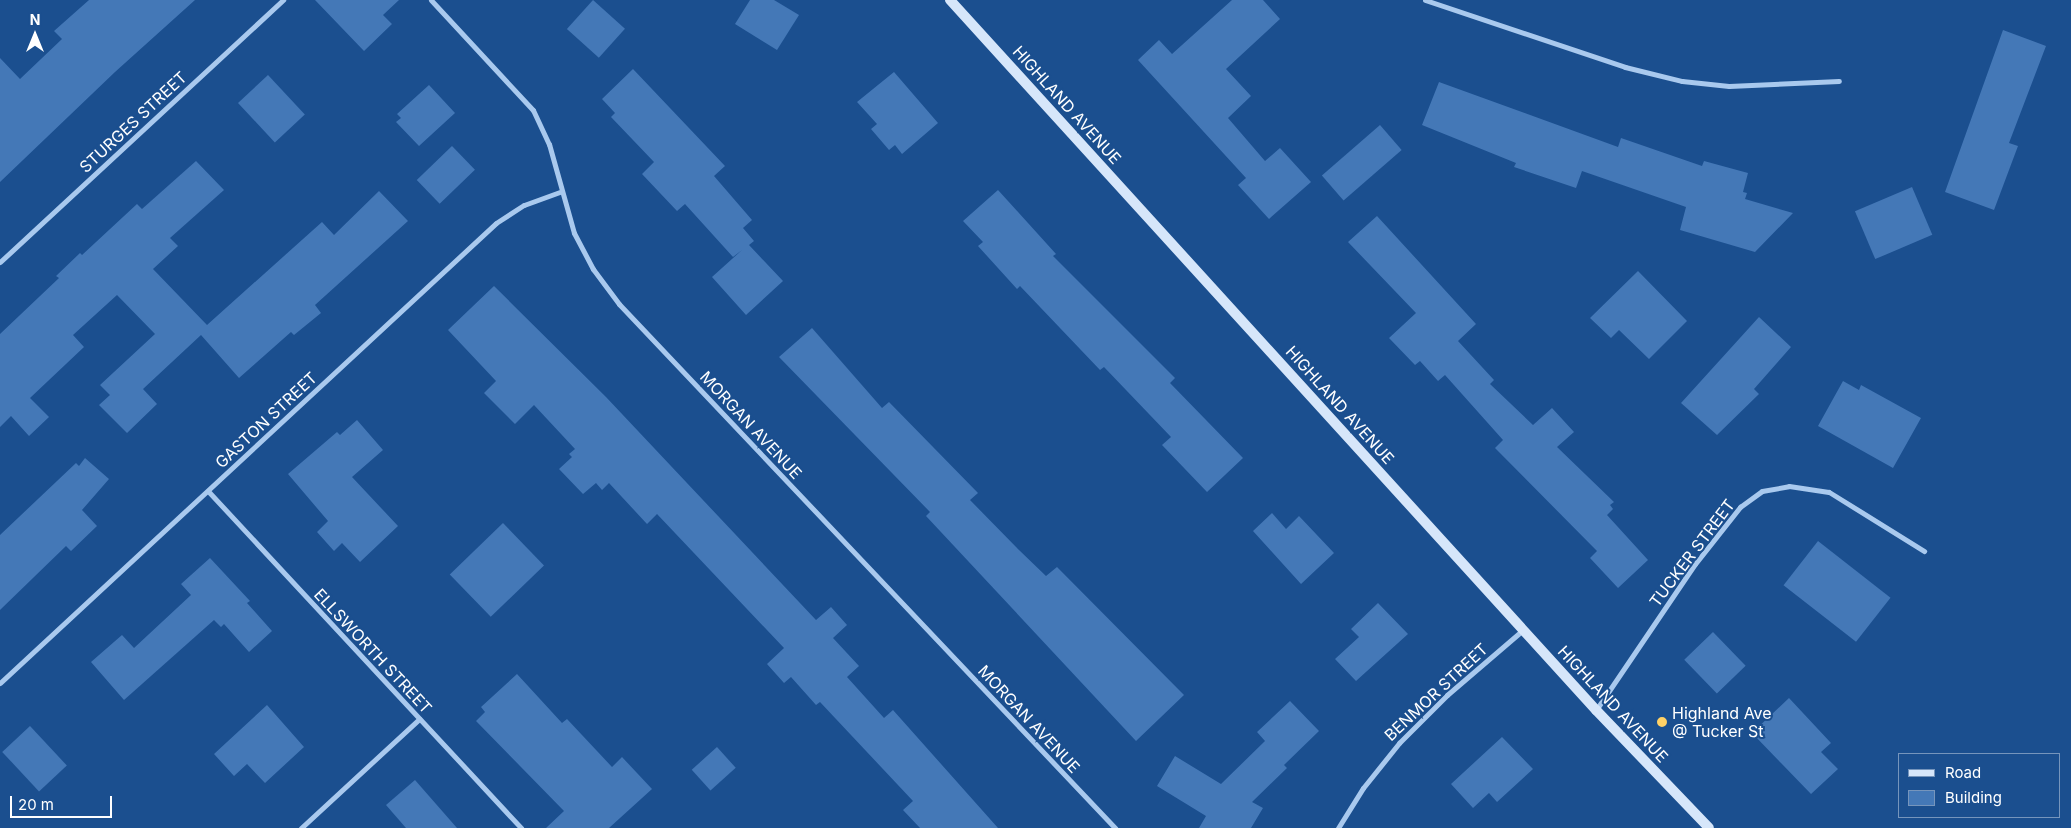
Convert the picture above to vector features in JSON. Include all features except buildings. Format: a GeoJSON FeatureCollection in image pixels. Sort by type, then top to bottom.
{"type":"FeatureCollection","features":[{"type":"Feature","properties":{"kind":"main road","name":"HIGHLAND AVENUE"},"geometry":{"type":"LineString","coordinates":[[950,0],[1596,710],[1709,828]]}},
{"type":"Feature","properties":{"kind":"street","name":"STURGES STREET"},"geometry":{"type":"LineString","coordinates":[[0,262],[282,0]]}},
{"type":"Feature","properties":{"kind":"street","name":"MORGAN AVENUE"},"geometry":{"type":"LineString","coordinates":[[431,0],[531,106],[549,144],[560,192],[583,251],[619,304],[1115,828]]}},
{"type":"Feature","properties":{"kind":"street"},"geometry":{"type":"LineString","coordinates":[[1425,0],[1625,67],[1682,81],[1729,86],[1839,81]]}},
{"type":"Feature","properties":{"kind":"street","name":"GASTON STREET"},"geometry":{"type":"LineString","coordinates":[[0,683],[496,223],[524,205],[560,192]]}},
{"type":"Feature","properties":{"kind":"street","name":"TUCKER STREET"},"geometry":{"type":"LineString","coordinates":[[1596,710],[1695,564],[1740,507],[1762,491],[1789,486],[1829,492],[1924,551]]}},
{"type":"Feature","properties":{"kind":"street","name":"ELLSWORTH STREET"},"geometry":{"type":"LineString","coordinates":[[208,491],[521,828]]}},
{"type":"Feature","properties":{"kind":"street","name":"BENMOR STREET"},"geometry":{"type":"LineString","coordinates":[[1338,828],[1363,788],[1399,743],[1447,696],[1524,629]]}},
{"type":"Feature","properties":{"kind":"street"},"geometry":{"type":"LineString","coordinates":[[301,828],[419,719]]}},
{"type":"Feature","properties":{"kind":"place","name":"Highland Ave @ Tucker St"},"geometry":{"type":"Point","coordinates":[1662,722]}}]}
